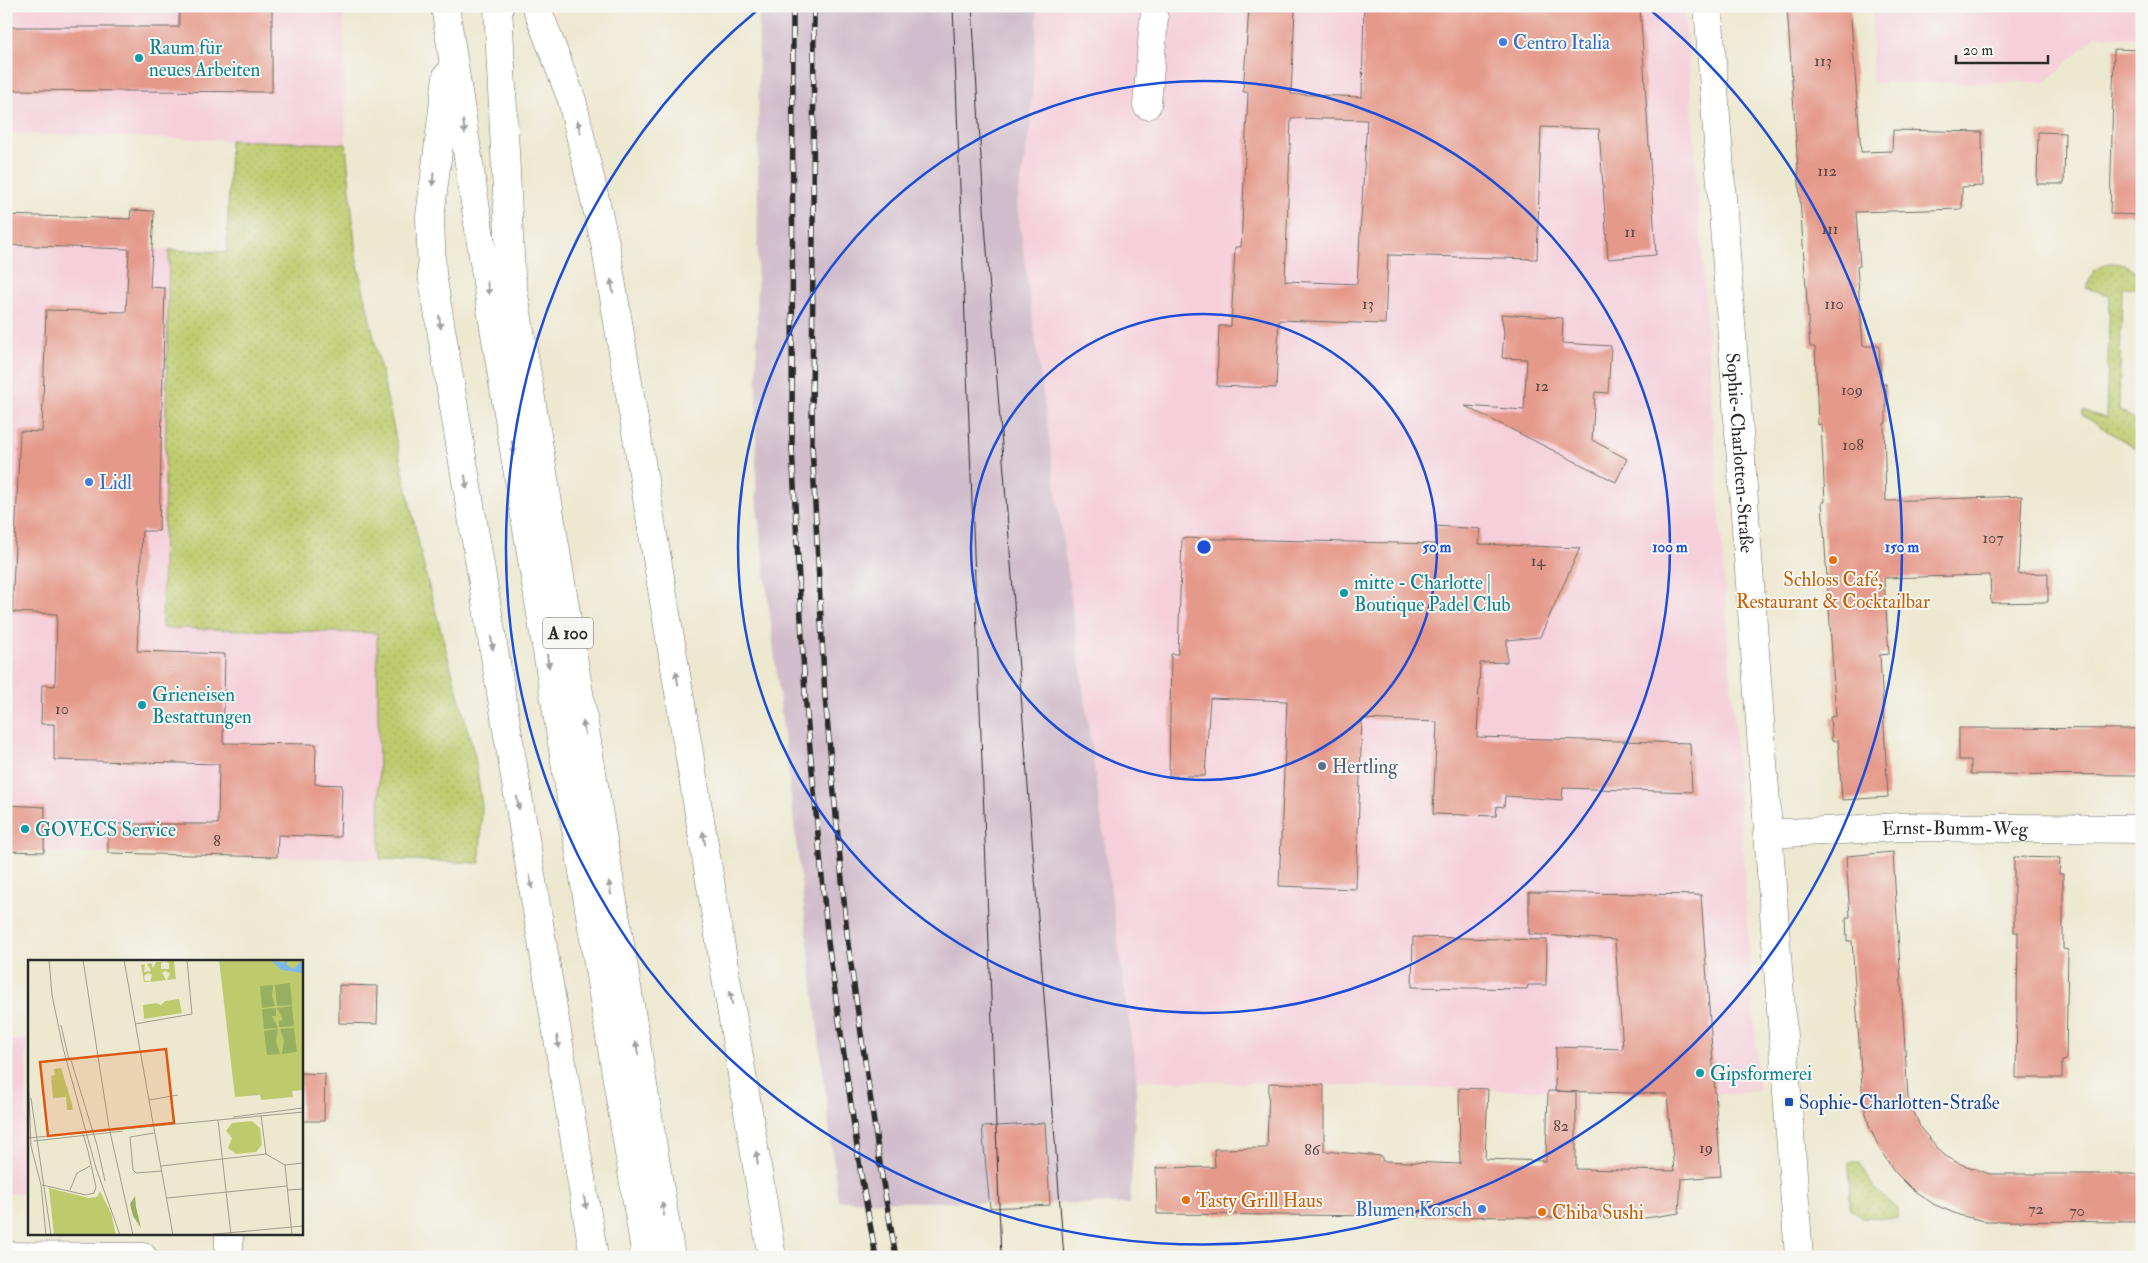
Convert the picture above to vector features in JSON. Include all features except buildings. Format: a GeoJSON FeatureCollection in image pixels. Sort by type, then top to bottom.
{"type":"FeatureCollection","features":[{"type":"Feature","properties":{"kind":"main road","name":"A 100"},"geometry":{"type":"LineString","coordinates":[[445,6],[493,325],[646,1257]]}},
{"type":"Feature","properties":{"kind":"main road","name":"A 100"},"geometry":{"type":"LineString","coordinates":[[498,6],[511,276],[671,1257]]}},
{"type":"Feature","properties":{"kind":"main road"},"geometry":{"type":"LineString","coordinates":[[536,6],[572,100],[606,244],[756,1148],[772,1257]]}},
{"type":"Feature","properties":{"kind":"main road","name":"Sophie-Charlotten-Straße"},"geometry":{"type":"LineString","coordinates":[[1708,6],[1778,989],[1788,1084],[1799,1257]]}},
{"type":"Feature","properties":{"kind":"main road"},"geometry":{"type":"LineString","coordinates":[[1147,104],[1154,18]]}},
{"type":"Feature","properties":{"kind":"main road"},"geometry":{"type":"LineString","coordinates":[[452,44],[430,217],[432,274],[594,1257]]}},
{"type":"Feature","properties":{"kind":"main road","name":"Ernst-Bumm-Weg"},"geometry":{"type":"LineString","coordinates":[[1767,834],[1899,827],[2142,829]]}},
{"type":"Feature","properties":{"kind":"main road"},"geometry":{"type":"LineString","coordinates":[[229,1236],[229,1257]]}},
{"type":"Feature","properties":{"kind":"main road"},"geometry":{"type":"LineString","coordinates":[[6,1256],[143,1257]]}},
{"type":"Feature","properties":{"kind":"shaded area"},"geometry":{"type":"Polygon","coordinates":[[[6,6],[343,6],[346,144],[6,133],[6,6]]]}},
{"type":"Feature","properties":{"kind":"shaded area"},"geometry":{"type":"Polygon","coordinates":[[[759,6],[1038,6],[1030,128],[1017,204],[1137,1080],[1130,1204],[838,1201],[756,497],[759,6]]]}},
{"type":"Feature","properties":{"kind":"shaded area"},"geometry":{"type":"Polygon","coordinates":[[[1038,6],[1685,6],[1759,1091],[1715,1095],[1137,1080],[1017,204],[1030,128],[1038,6]]]}},
{"type":"Feature","properties":{"kind":"shaded area"},"geometry":{"type":"Polygon","coordinates":[[[1872,6],[2142,6],[2142,38],[2095,36],[2046,82],[1872,83],[1872,6]]]}},
{"type":"Feature","properties":{"kind":"shaded area"},"geometry":{"type":"Polygon","coordinates":[[[6,245],[169,250],[162,628],[377,633],[380,859],[6,851],[6,245]]]}},
{"type":"Feature","properties":{"kind":"shaded area"},"geometry":{"type":"Polygon","coordinates":[[[6,1040],[26,1040],[27,1194],[6,1193],[6,1040]]]}},
{"type":"Feature","properties":{"kind":"green space"},"geometry":{"type":"Polygon","coordinates":[[[230,140],[346,144],[356,256],[425,572],[475,757],[482,806],[480,863],[380,859],[377,633],[162,628],[169,250],[227,252],[230,140]]]}},
{"type":"Feature","properties":{"kind":"green space"},"geometry":{"type":"Polygon","coordinates":[[[2108,263],[2124,264],[2142,277],[2142,288],[2122,288],[2119,410],[2142,423],[2142,452],[2082,415],[2083,411],[2106,418],[2110,295],[2086,288],[2094,271],[2108,263]]]}},
{"type":"Feature","properties":{"kind":"green space"},"geometry":{"type":"Polygon","coordinates":[[[1849,1162],[1860,1162],[1866,1176],[1875,1188],[1898,1209],[1898,1218],[1862,1217],[1850,1209],[1849,1162]]]}},
{"type":"Feature","properties":{"kind":"tram line"},"geometry":{"type":"LineString","coordinates":[[953,6],[1001,1257]]}},
{"type":"Feature","properties":{"kind":"tram line"},"geometry":{"type":"LineString","coordinates":[[972,6],[985,224],[1064,1257]]}},
{"type":"Feature","properties":{"kind":"railway"},"geometry":{"type":"LineString","coordinates":[[793,6],[792,447],[805,694],[828,942],[861,1175],[876,1257]]}},
{"type":"Feature","properties":{"kind":"railway"},"geometry":{"type":"LineString","coordinates":[[814,6],[812,445],[825,697],[848,944],[881,1171],[896,1257]]}},
{"type":"Feature","properties":{"kind":"place","name":"Centro Italia"},"geometry":{"type":"Point","coordinates":[1503,42]}},
{"type":"Feature","properties":{"kind":"place","name":"Raum für neues Arbeiten"},"geometry":{"type":"Point","coordinates":[139,58]}},
{"type":"Feature","properties":{"kind":"place","name":"Lidl"},"geometry":{"type":"Point","coordinates":[89,482]}},
{"type":"Feature","properties":{"kind":"place","name":"Schloss Café, Restaurant & Cocktailbar"},"geometry":{"type":"Point","coordinates":[1833,560]}},
{"type":"Feature","properties":{"kind":"place","name":"mitte - Charlotte | Boutique Padel Club"},"geometry":{"type":"Point","coordinates":[1344,593]}},
{"type":"Feature","properties":{"kind":"place","name":"Grieneisen Bestattungen"},"geometry":{"type":"Point","coordinates":[142,705]}},
{"type":"Feature","properties":{"kind":"place","name":"Hertling"},"geometry":{"type":"Point","coordinates":[1322,766]}},
{"type":"Feature","properties":{"kind":"place","name":"GOVECS Service"},"geometry":{"type":"Point","coordinates":[25,829]}},
{"type":"Feature","properties":{"kind":"place","name":"Gipsformerei"},"geometry":{"type":"Point","coordinates":[1700,1073]}},
{"type":"Feature","properties":{"kind":"place","name":"Sophie-Charlotten-Straße"},"geometry":{"type":"Point","coordinates":[1789,1102]}},
{"type":"Feature","properties":{"kind":"place","name":"Tasty Grill Haus"},"geometry":{"type":"Point","coordinates":[1186,1200]}},
{"type":"Feature","properties":{"kind":"place","name":"Blumen Korsch"},"geometry":{"type":"Point","coordinates":[1482,1209]}},
{"type":"Feature","properties":{"kind":"place","name":"Chiba Sushi"},"geometry":{"type":"Point","coordinates":[1542,1212]}}]}
